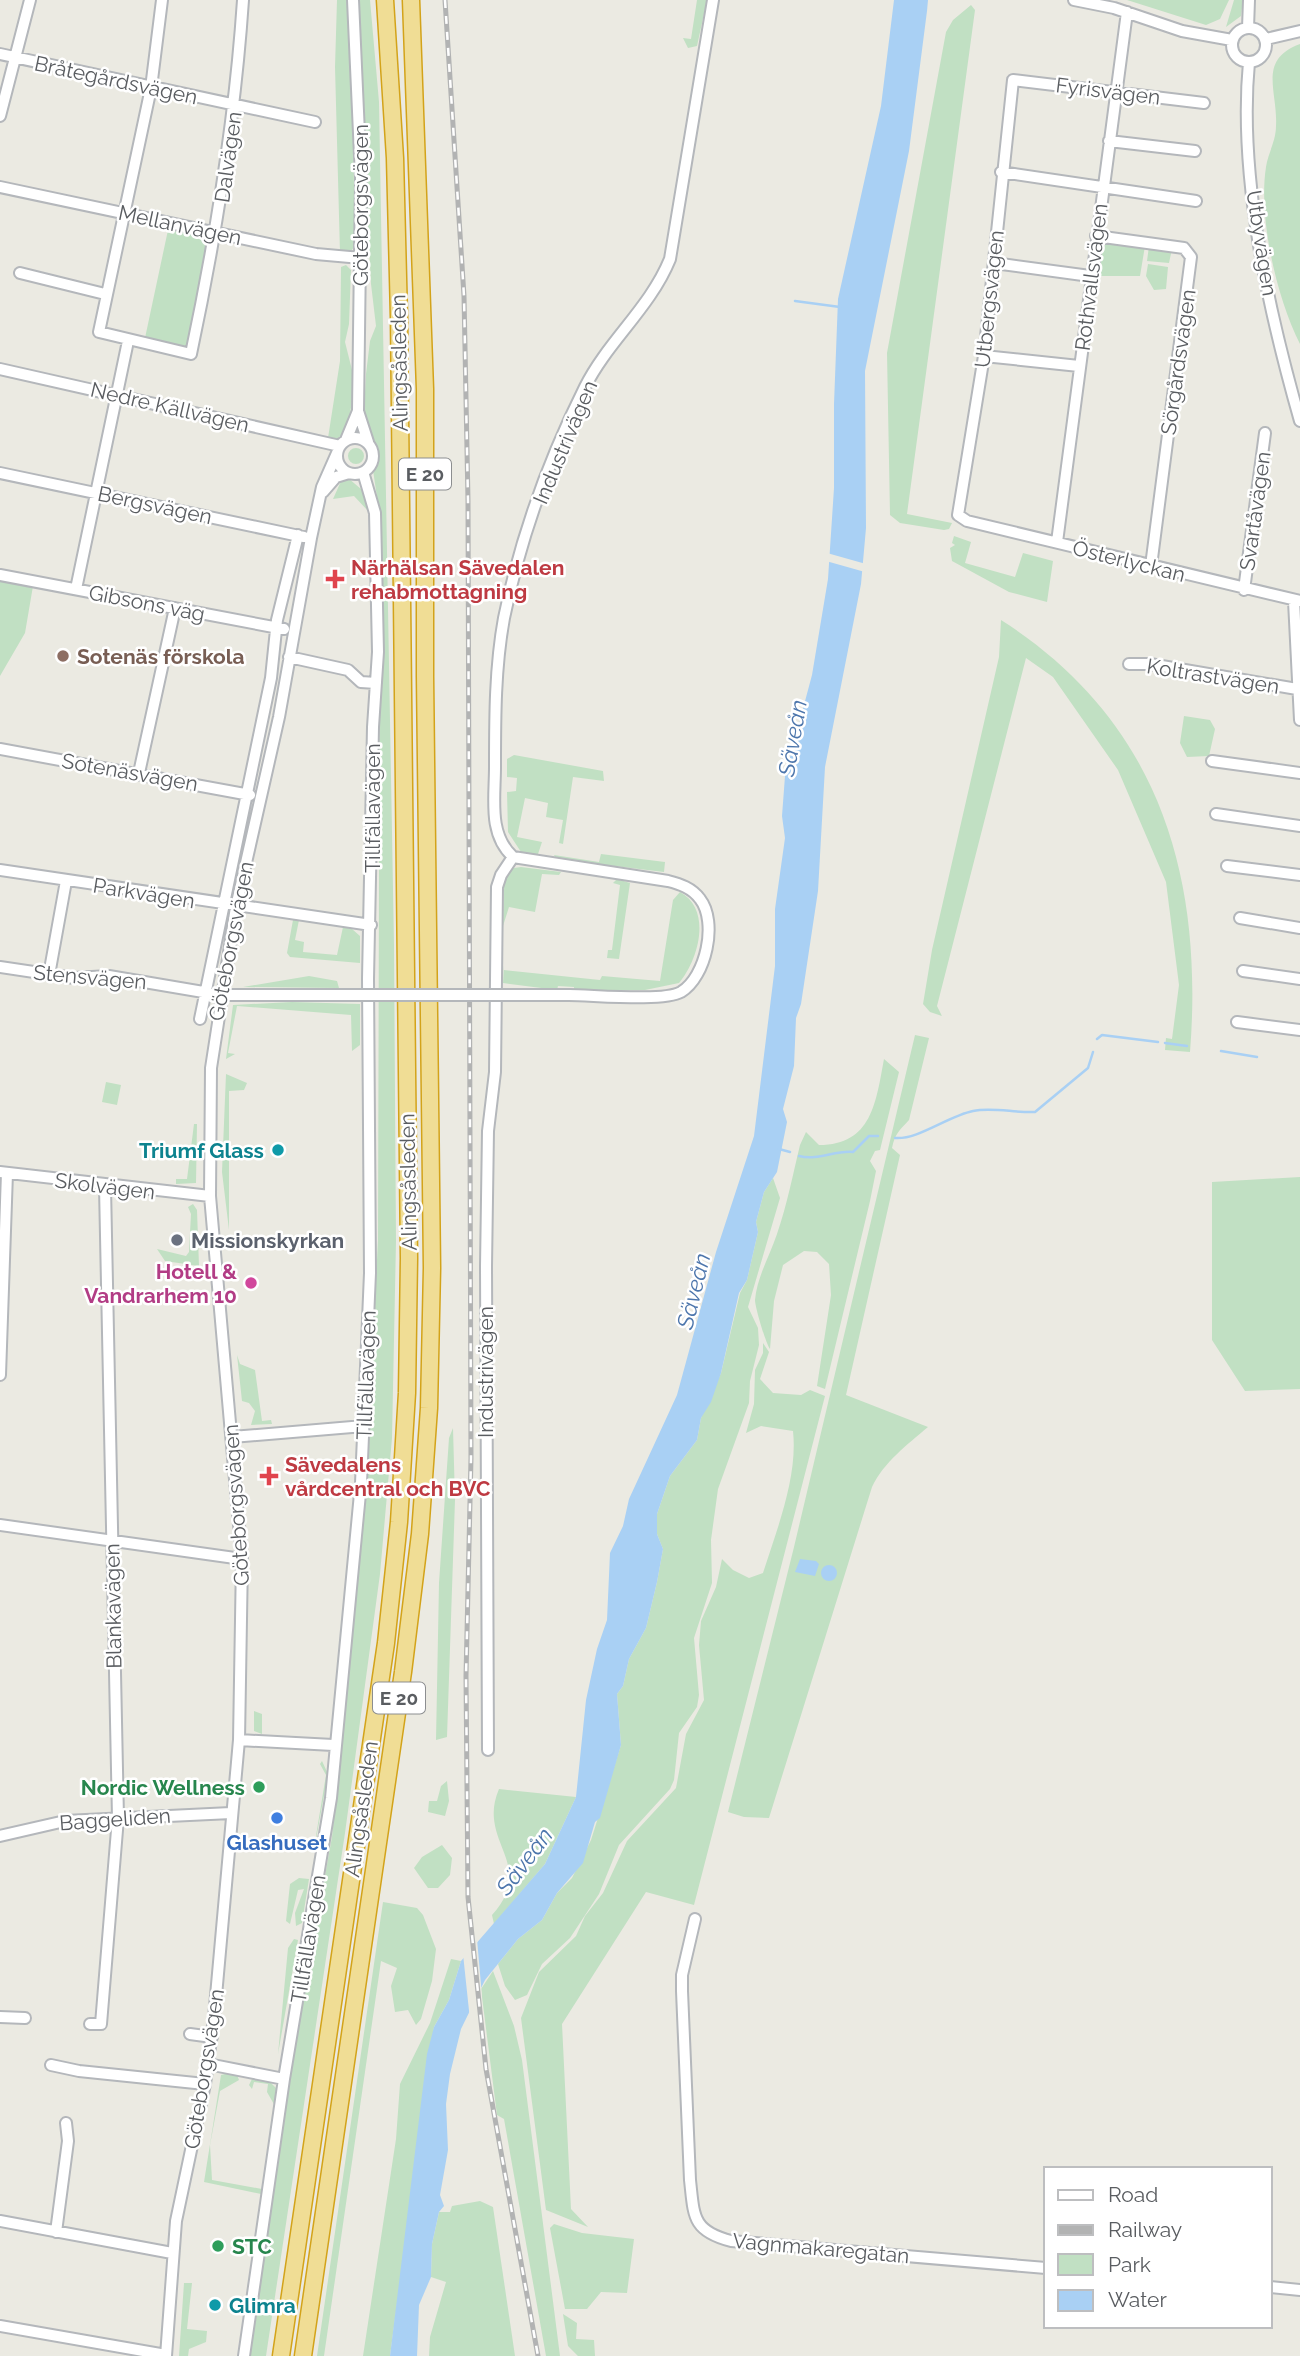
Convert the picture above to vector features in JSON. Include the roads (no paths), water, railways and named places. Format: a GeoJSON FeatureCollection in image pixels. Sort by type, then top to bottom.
{"type":"FeatureCollection","features":[{"type":"Feature","properties":{"kind":"highway","name":"Alingsåsleden"},"geometry":{"type":"LineString","coordinates":[[281,2356],[386,1643],[399,1522],[407,1393],[409,1258],[399,303],[396,159],[385,0]]}},
{"type":"Feature","properties":{"kind":"highway","name":"E 20"},"geometry":{"type":"LineString","coordinates":[[303,2356],[403,1672],[420,1534],[429,1408],[432,1268],[425,676],[425,389],[411,0]]}},
{"type":"Feature","properties":{"kind":"street"},"geometry":{"type":"LineString","coordinates":[[0,116],[30,0]]}},
{"type":"Feature","properties":{"kind":"street"},"geometry":{"type":"LineString","coordinates":[[76,589],[128,341],[99,332],[151,88],[162,0]]}},
{"type":"Feature","properties":{"kind":"street","name":"Dalvägen"},"geometry":{"type":"LineString","coordinates":[[128,341],[191,354],[216,234],[236,106],[243,0]]}},
{"type":"Feature","properties":{"kind":"street","name":"Göteborgsvägen"},"geometry":{"type":"LineString","coordinates":[[353,0],[359,109],[361,258],[358,411],[368,442]]}},
{"type":"Feature","properties":{"kind":"street","name":"Industrivägen"},"geometry":{"type":"LineString","coordinates":[[488,1750],[484,1433],[488,1131],[495,1072],[497,887],[501,875],[513,857],[503,848],[495,819],[499,652],[512,587],[544,488],[586,385],[653,293],[670,259],[713,0]]}},
{"type":"Feature","properties":{"kind":"street"},"geometry":{"type":"LineString","coordinates":[[1074,0],[1127,12],[1182,31],[1232,40]]}},
{"type":"Feature","properties":{"kind":"street"},"geometry":{"type":"LineString","coordinates":[[1248,27],[1249,0]]}},
{"type":"Feature","properties":{"kind":"street","name":"Rothvallsvägen"},"geometry":{"type":"LineString","coordinates":[[1057,542],[1090,276],[1127,12]]}},
{"type":"Feature","properties":{"kind":"street"},"geometry":{"type":"LineString","coordinates":[[1248,27],[1260,32],[1266,39],[1262,56],[1249,62],[1235,55],[1232,40],[1239,31],[1248,27]]}},
{"type":"Feature","properties":{"kind":"street"},"geometry":{"type":"LineString","coordinates":[[1266,39],[1300,31]]}},
{"type":"Feature","properties":{"kind":"street","name":"Bråtegårdsvägen"},"geometry":{"type":"LineString","coordinates":[[0,54],[315,122]]}},
{"type":"Feature","properties":{"kind":"street","name":"Utbyvägen"},"geometry":{"type":"LineString","coordinates":[[1249,62],[1252,187],[1261,255],[1300,421]]}},
{"type":"Feature","properties":{"kind":"street","name":"Fyrisvägen"},"geometry":{"type":"LineString","coordinates":[[1013,80],[1203,103]]}},
{"type":"Feature","properties":{"kind":"street","name":"Utbergsvägen"},"geometry":{"type":"LineString","coordinates":[[959,517],[984,356],[1001,172],[1013,80]]}},
{"type":"Feature","properties":{"kind":"street"},"geometry":{"type":"LineString","coordinates":[[1109,141],[1195,151]]}},
{"type":"Feature","properties":{"kind":"street"},"geometry":{"type":"LineString","coordinates":[[1001,172],[1196,201]]}},
{"type":"Feature","properties":{"kind":"street","name":"Mellanvägen"},"geometry":{"type":"LineString","coordinates":[[0,187],[316,254],[361,258]]}},
{"type":"Feature","properties":{"kind":"street","name":"Sörgårdsvägen"},"geometry":{"type":"LineString","coordinates":[[1096,236],[1184,248],[1191,257],[1151,566]]}},
{"type":"Feature","properties":{"kind":"street"},"geometry":{"type":"LineString","coordinates":[[994,262],[1090,276]]}},
{"type":"Feature","properties":{"kind":"street"},"geometry":{"type":"LineString","coordinates":[[20,274],[105,294]]}},
{"type":"Feature","properties":{"kind":"street"},"geometry":{"type":"LineString","coordinates":[[984,356],[1079,366]]}},
{"type":"Feature","properties":{"kind":"street","name":"Nedre Källvägen"},"geometry":{"type":"LineString","coordinates":[[0,369],[341,446]]}},
{"type":"Feature","properties":{"kind":"street","name":"Göteborgsvägen"},"geometry":{"type":"LineString","coordinates":[[166,2356],[176,2221],[205,2084],[212,2037],[239,1740],[242,1559],[210,1196],[211,1068],[220,995],[236,907],[279,717],[311,538],[321,494],[358,411]]}},
{"type":"Feature","properties":{"kind":"street","name":"Svartåvägen"},"geometry":{"type":"LineString","coordinates":[[1244,590],[1265,433]]}},
{"type":"Feature","properties":{"kind":"street"},"geometry":{"type":"LineString","coordinates":[[321,494],[336,477],[363,472],[373,458],[368,442],[357,437],[341,446],[339,464],[349,473]]}},
{"type":"Feature","properties":{"kind":"street","name":"Tillfällavägen"},"geometry":{"type":"LineString","coordinates":[[244,2356],[284,2078],[331,1798],[333,1745],[358,1513],[364,1426],[370,1273],[367,1066],[377,533],[372,498],[363,472]]}},
{"type":"Feature","properties":{"kind":"street","name":"Bergsvägen"},"geometry":{"type":"LineString","coordinates":[[0,473],[311,538]]}},
{"type":"Feature","properties":{"kind":"street","name":"Österlyckan"},"geometry":{"type":"LineString","coordinates":[[959,517],[1244,590],[1297,601]]}},
{"type":"Feature","properties":{"kind":"street","name":"Göteborgsvägen"},"geometry":{"type":"LineString","coordinates":[[200,1019],[271,678],[285,581],[298,535]]}},
{"type":"Feature","properties":{"kind":"street","name":"Gibsons väg"},"geometry":{"type":"LineString","coordinates":[[0,575],[294,631]]}},
{"type":"Feature","properties":{"kind":"street"},"geometry":{"type":"LineString","coordinates":[[1297,601],[1297,689],[1300,720]]}},
{"type":"Feature","properties":{"kind":"street"},"geometry":{"type":"LineString","coordinates":[[139,773],[175,608]]}},
{"type":"Feature","properties":{"kind":"street"},"geometry":{"type":"LineString","coordinates":[[289,657],[348,670],[361,682],[376,683]]}},
{"type":"Feature","properties":{"kind":"street","name":"Koltrastvägen"},"geometry":{"type":"LineString","coordinates":[[1129,664],[1150,664],[1297,689]]}},
{"type":"Feature","properties":{"kind":"street","name":"Sotenäsvägen"},"geometry":{"type":"LineString","coordinates":[[0,749],[260,797]]}},
{"type":"Feature","properties":{"kind":"street"},"geometry":{"type":"LineString","coordinates":[[1212,761],[1300,773]]}},
{"type":"Feature","properties":{"kind":"street"},"geometry":{"type":"LineString","coordinates":[[1216,814],[1300,826]]}},
{"type":"Feature","properties":{"kind":"street"},"geometry":{"type":"LineString","coordinates":[[220,995],[664,997],[680,993],[694,980],[702,961],[708,929],[705,906],[694,892],[678,883],[513,857]]}},
{"type":"Feature","properties":{"kind":"street"},"geometry":{"type":"LineString","coordinates":[[1227,866],[1300,875]]}},
{"type":"Feature","properties":{"kind":"street","name":"Parkvägen"},"geometry":{"type":"LineString","coordinates":[[0,870],[371,925]]}},
{"type":"Feature","properties":{"kind":"street"},"geometry":{"type":"LineString","coordinates":[[49,975],[66,881]]}},
{"type":"Feature","properties":{"kind":"street"},"geometry":{"type":"LineString","coordinates":[[1240,918],[1300,928]]}},
{"type":"Feature","properties":{"kind":"street","name":"Stensvägen"},"geometry":{"type":"LineString","coordinates":[[0,968],[74,978],[102,975],[220,995]]}},
{"type":"Feature","properties":{"kind":"street"},"geometry":{"type":"LineString","coordinates":[[1242,971],[1300,979]]}},
{"type":"Feature","properties":{"kind":"street"},"geometry":{"type":"LineString","coordinates":[[1237,1022],[1300,1030]]}},
{"type":"Feature","properties":{"kind":"street"},"geometry":{"type":"LineString","coordinates":[[0,1376],[3,1173]]}},
{"type":"Feature","properties":{"kind":"street","name":"Skolvägen"},"geometry":{"type":"LineString","coordinates":[[3,1173],[105,1187],[210,1196]]}},
{"type":"Feature","properties":{"kind":"street","name":"Blankavägen"},"geometry":{"type":"LineString","coordinates":[[96,2024],[118,1818],[105,1187]]}},
{"type":"Feature","properties":{"kind":"street"},"geometry":{"type":"LineString","coordinates":[[232,1437],[364,1426]]}},
{"type":"Feature","properties":{"kind":"street"},"geometry":{"type":"LineString","coordinates":[[0,1525],[242,1559]]}},
{"type":"Feature","properties":{"kind":"street"},"geometry":{"type":"LineString","coordinates":[[239,1740],[333,1745]]}},
{"type":"Feature","properties":{"kind":"street","name":"Baggeliden"},"geometry":{"type":"LineString","coordinates":[[0,1836],[65,1821],[231,1813]]}},
{"type":"Feature","properties":{"kind":"street","name":"Vagnmakaregatan"},"geometry":{"type":"LineString","coordinates":[[695,1919],[682,1975],[682,1992],[690,2180],[693,2211],[703,2230],[712,2236],[731,2241],[1044,2268]]}},
{"type":"Feature","properties":{"kind":"street"},"geometry":{"type":"LineString","coordinates":[[0,2017],[25,2018]]}},
{"type":"Feature","properties":{"kind":"street"},"geometry":{"type":"LineString","coordinates":[[190,2034],[212,2037]]}},
{"type":"Feature","properties":{"kind":"street"},"geometry":{"type":"LineString","coordinates":[[208,2064],[284,2078]]}},
{"type":"Feature","properties":{"kind":"street"},"geometry":{"type":"LineString","coordinates":[[51,2065],[79,2071],[205,2084]]}},
{"type":"Feature","properties":{"kind":"street"},"geometry":{"type":"LineString","coordinates":[[57,2232],[68,2141],[66,2123]]}},
{"type":"Feature","properties":{"kind":"street"},"geometry":{"type":"LineString","coordinates":[[0,2221],[172,2253]]}},
{"type":"Feature","properties":{"kind":"street"},"geometry":{"type":"LineString","coordinates":[[1272,2287],[1300,2290]]}},
{"type":"Feature","properties":{"kind":"street"},"geometry":{"type":"LineString","coordinates":[[0,2326],[166,2356]]}},
{"type":"Feature","properties":{"kind":"water"},"geometry":{"type":"Polygon","coordinates":[[[894,0],[928,0],[909,151],[865,371],[866,528],[861,584],[825,767],[818,891],[801,1004],[796,1018],[794,1066],[783,1109],[787,1122],[777,1172],[764,1192],[756,1222],[758,1232],[747,1280],[739,1293],[721,1373],[711,1402],[701,1418],[697,1440],[670,1476],[657,1514],[657,1534],[663,1549],[657,1582],[646,1628],[629,1659],[623,1686],[617,1694],[621,1745],[600,1818],[595,1822],[583,1863],[557,1893],[542,1920],[518,1939],[485,1980],[461,2029],[446,2104],[448,2150],[440,2195],[444,2206],[439,2212],[432,2244],[431,2277],[419,2305],[417,2356],[390,2356],[427,2054],[434,2027],[449,2000],[461,1961],[545,1864],[576,1797],[586,1700],[597,1649],[607,1620],[610,1553],[623,1526],[629,1499],[677,1395],[716,1252],[754,1136],[775,966],[775,909],[785,838],[782,816],[785,776],[812,675],[828,579],[834,488],[838,299],[881,106],[894,0]]]}},
{"type":"Feature","properties":{"kind":"water"},"geometry":{"type":"Polygon","coordinates":[[[800,1559],[816,1561],[819,1564],[815,1576],[795,1572],[800,1559]]]}},
{"type":"Feature","properties":{"kind":"water"},"geometry":{"type":"Polygon","coordinates":[[[829,1565],[837,1573],[829,1581],[821,1573],[829,1565]]]}},
{"type":"Feature","properties":{"kind":"waterway"},"geometry":{"type":"LineString","coordinates":[[795,301],[840,307]]}},
{"type":"Feature","properties":{"kind":"waterway"},"geometry":{"type":"LineString","coordinates":[[1097,1039],[1102,1035],[1158,1042]]}},
{"type":"Feature","properties":{"kind":"waterway"},"geometry":{"type":"LineString","coordinates":[[1165,1043],[1187,1046]]}},
{"type":"Feature","properties":{"kind":"waterway"},"geometry":{"type":"LineString","coordinates":[[1221,1051],[1257,1057]]}},
{"type":"Feature","properties":{"kind":"waterway"},"geometry":{"type":"LineString","coordinates":[[895,1138],[923,1132],[973,1111],[1035,1112],[1088,1068],[1093,1052]]}},
{"type":"Feature","properties":{"kind":"waterway"},"geometry":{"type":"LineString","coordinates":[[799,1156],[853,1152],[869,1136],[878,1136]]}},
{"type":"Feature","properties":{"kind":"waterway"},"geometry":{"type":"LineString","coordinates":[[779,1149],[790,1152]]}},
{"type":"Feature","properties":{"kind":"railway"},"geometry":{"type":"LineString","coordinates":[[445,0],[464,296],[468,501],[471,1458],[466,1676],[468,1897],[486,2069],[538,2356]]}},
{"type":"Feature","properties":{"kind":"place","name":"Närhälsan Sävedalen rehabmottagning"},"geometry":{"type":"Point","coordinates":[335,579]}},
{"type":"Feature","properties":{"kind":"place","name":"Sotenäs förskola"},"geometry":{"type":"Point","coordinates":[63,656]}},
{"type":"Feature","properties":{"kind":"place","name":"Triumf Glass"},"geometry":{"type":"Point","coordinates":[278,1150]}},
{"type":"Feature","properties":{"kind":"place","name":"Missionskyrkan"},"geometry":{"type":"Point","coordinates":[177,1240]}},
{"type":"Feature","properties":{"kind":"place","name":"Hotell & Vandrarhem 10"},"geometry":{"type":"Point","coordinates":[251,1283]}},
{"type":"Feature","properties":{"kind":"place","name":"Sävedalens vårdcentral och BVC"},"geometry":{"type":"Point","coordinates":[269,1476]}},
{"type":"Feature","properties":{"kind":"place","name":"Nordic Wellness"},"geometry":{"type":"Point","coordinates":[259,1787]}},
{"type":"Feature","properties":{"kind":"place","name":"Glashuset"},"geometry":{"type":"Point","coordinates":[277,1818]}},
{"type":"Feature","properties":{"kind":"place","name":"STC"},"geometry":{"type":"Point","coordinates":[218,2246]}},
{"type":"Feature","properties":{"kind":"place","name":"Glimra"},"geometry":{"type":"Point","coordinates":[215,2305]}},
{"type":"Feature","properties":{"kind":"water label","name":"Säveån"},"geometry":{"type":"Point","coordinates":[792,738]}},
{"type":"Feature","properties":{"kind":"water label","name":"Säveån"},"geometry":{"type":"Point","coordinates":[693,1291]}},
{"type":"Feature","properties":{"kind":"water label","name":"Säveån"},"geometry":{"type":"Point","coordinates":[524,1861]}}]}
